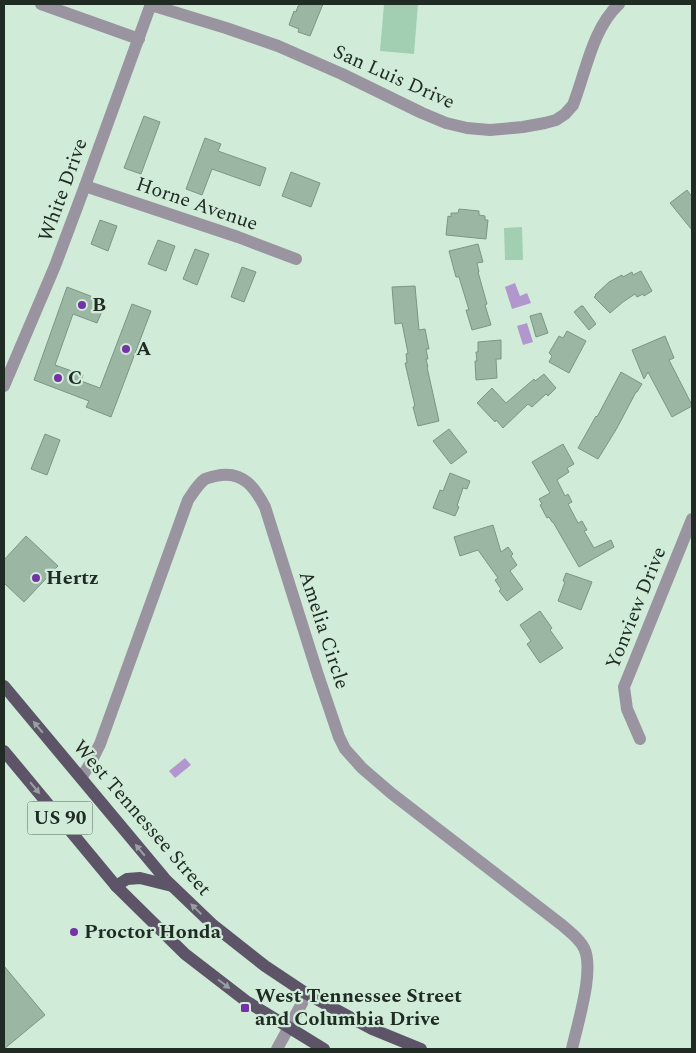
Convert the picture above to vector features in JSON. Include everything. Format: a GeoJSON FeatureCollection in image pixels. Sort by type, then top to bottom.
{"type":"FeatureCollection","features":[{"type":"Feature","properties":{"kind":"main road","name":"West Tennessee Street"},"geometry":{"type":"LineString","coordinates":[[4,686],[166,880],[213,926],[265,966],[307,994],[372,1029],[421,1049]]}},
{"type":"Feature","properties":{"kind":"main road","name":"US 90"},"geometry":{"type":"LineString","coordinates":[[4,751],[116,886],[185,954],[246,1001],[324,1049]]}},
{"type":"Feature","properties":{"kind":"main road"},"geometry":{"type":"LineString","coordinates":[[116,886],[127,879],[140,878],[172,886]]}},
{"type":"Feature","properties":{"kind":"street"},"geometry":{"type":"LineString","coordinates":[[41,4],[139,39]]}},
{"type":"Feature","properties":{"kind":"street","name":"White Drive"},"geometry":{"type":"LineString","coordinates":[[4,386],[52,274],[151,4]]}},
{"type":"Feature","properties":{"kind":"street","name":"San Luis Drive"},"geometry":{"type":"LineString","coordinates":[[151,4],[278,46],[342,74],[422,114],[446,123],[466,128],[490,130],[530,126],[556,120],[565,114],[573,105],[598,33],[605,20],[619,4]]}},
{"type":"Feature","properties":{"kind":"street","name":"Horne Avenue"},"geometry":{"type":"LineString","coordinates":[[85,186],[238,237],[296,259]]}},
{"type":"Feature","properties":{"kind":"street","name":"Amelia Circle"},"geometry":{"type":"LineString","coordinates":[[81,778],[90,764],[106,728],[188,500],[197,487],[206,479],[228,474],[240,478],[254,489],[265,507],[318,675],[345,749],[362,768],[391,793],[562,925],[584,948],[588,968],[572,1049]]}},
{"type":"Feature","properties":{"kind":"street","name":"Yonview Drive"},"geometry":{"type":"LineString","coordinates":[[640,740],[627,709],[624,687],[692,519]]}},
{"type":"Feature","properties":{"kind":"street"},"geometry":{"type":"LineString","coordinates":[[276,1049],[307,994]]}},
{"type":"Feature","properties":{"kind":"green space"},"geometry":{"type":"Polygon","coordinates":[[[384,4],[418,4],[414,54],[380,51],[384,4]]]}},
{"type":"Feature","properties":{"kind":"green space"},"geometry":{"type":"Polygon","coordinates":[[[522,227],[523,260],[505,260],[504,228],[522,227]]]}},
{"type":"Feature","properties":{"kind":"shaded area"},"geometry":{"type":"Polygon","coordinates":[[[515,283],[520,296],[527,293],[531,303],[512,309],[505,287],[515,283]]]}},
{"type":"Feature","properties":{"kind":"shaded area"},"geometry":{"type":"Polygon","coordinates":[[[527,323],[533,342],[523,345],[517,326],[527,323]]]}},
{"type":"Feature","properties":{"kind":"shaded area"},"geometry":{"type":"Polygon","coordinates":[[[185,758],[191,765],[175,778],[169,771],[185,758]]]}},
{"type":"Feature","properties":{"kind":"building"},"geometry":{"type":"Polygon","coordinates":[[[300,4],[323,4],[310,36],[298,32],[299,29],[289,25],[294,11],[296,12],[300,4]]]}},
{"type":"Feature","properties":{"kind":"building"},"geometry":{"type":"Polygon","coordinates":[[[144,116],[160,122],[141,174],[124,168],[144,116]]]}},
{"type":"Feature","properties":{"kind":"building"},"geometry":{"type":"Polygon","coordinates":[[[205,138],[221,144],[218,151],[266,168],[260,186],[212,169],[202,195],[186,189],[205,138]]]}},
{"type":"Feature","properties":{"kind":"building"},"geometry":{"type":"Polygon","coordinates":[[[291,172],[320,183],[311,207],[282,196],[291,172]]]}},
{"type":"Feature","properties":{"kind":"building"},"geometry":{"type":"Polygon","coordinates":[[[687,190],[692,197],[692,230],[670,203],[687,190]]]}},
{"type":"Feature","properties":{"kind":"building"},"geometry":{"type":"Polygon","coordinates":[[[459,209],[479,211],[479,215],[485,216],[485,220],[488,220],[486,239],[446,235],[448,216],[451,217],[451,213],[458,213],[459,209]]]}},
{"type":"Feature","properties":{"kind":"building"},"geometry":{"type":"Polygon","coordinates":[[[100,220],[117,226],[108,251],[91,244],[100,220]]]}},
{"type":"Feature","properties":{"kind":"building"},"geometry":{"type":"Polygon","coordinates":[[[158,240],[175,246],[166,271],[148,264],[158,240]]]}},
{"type":"Feature","properties":{"kind":"building"},"geometry":{"type":"Polygon","coordinates":[[[478,244],[483,262],[477,263],[478,272],[491,325],[472,330],[466,310],[469,310],[459,277],[456,277],[449,251],[478,244]]]}},
{"type":"Feature","properties":{"kind":"building"},"geometry":{"type":"Polygon","coordinates":[[[195,249],[209,254],[197,285],[183,279],[195,249]]]}},
{"type":"Feature","properties":{"kind":"building"},"geometry":{"type":"Polygon","coordinates":[[[242,267],[256,272],[244,302],[231,297],[242,267]]]}},
{"type":"Feature","properties":{"kind":"building"},"geometry":{"type":"Polygon","coordinates":[[[641,271],[652,291],[644,296],[643,294],[637,297],[635,294],[610,313],[594,297],[609,282],[622,275],[623,277],[632,272],[633,275],[641,271]]]}},
{"type":"Feature","properties":{"kind":"building"},"geometry":{"type":"Polygon","coordinates":[[[415,286],[419,330],[425,329],[429,349],[426,349],[427,367],[439,421],[418,426],[405,363],[407,363],[406,354],[408,353],[402,323],[395,324],[392,287],[415,286]]]}},
{"type":"Feature","properties":{"kind":"building"},"geometry":{"type":"Polygon","coordinates":[[[67,287],[106,302],[97,323],[73,314],[55,365],[83,375],[81,381],[100,388],[132,304],[151,311],[111,417],[86,407],[89,401],[34,380],[67,287]]]}},
{"type":"Feature","properties":{"kind":"building"},"geometry":{"type":"Polygon","coordinates":[[[583,306],[596,324],[589,330],[574,312],[583,306]]]}},
{"type":"Feature","properties":{"kind":"building"},"geometry":{"type":"Polygon","coordinates":[[[541,313],[548,333],[536,337],[530,316],[541,313]]]}},
{"type":"Feature","properties":{"kind":"building"},"geometry":{"type":"Polygon","coordinates":[[[567,331],[586,341],[569,373],[549,362],[552,356],[549,353],[559,336],[563,338],[567,331]]]}},
{"type":"Feature","properties":{"kind":"building"},"geometry":{"type":"Polygon","coordinates":[[[665,336],[674,358],[669,360],[692,405],[672,417],[648,372],[644,379],[632,350],[665,336]]]}},
{"type":"Feature","properties":{"kind":"building"},"geometry":{"type":"Polygon","coordinates":[[[501,340],[501,359],[496,359],[497,378],[476,380],[475,361],[477,361],[478,342],[501,340]]]}},
{"type":"Feature","properties":{"kind":"building"},"geometry":{"type":"Polygon","coordinates":[[[621,372],[642,384],[598,459],[578,448],[621,372]]]}},
{"type":"Feature","properties":{"kind":"building"},"geometry":{"type":"Polygon","coordinates":[[[544,374],[556,388],[548,396],[546,394],[532,407],[528,404],[503,428],[477,403],[492,388],[506,403],[534,379],[535,381],[544,374]]]}},
{"type":"Feature","properties":{"kind":"building"},"geometry":{"type":"Polygon","coordinates":[[[449,429],[467,452],[451,464],[433,441],[449,429]]]}},
{"type":"Feature","properties":{"kind":"building"},"geometry":{"type":"Polygon","coordinates":[[[45,434],[60,440],[47,475],[31,469],[45,434]]]}},
{"type":"Feature","properties":{"kind":"building"},"geometry":{"type":"Polygon","coordinates":[[[563,444],[574,464],[567,468],[569,472],[557,480],[565,496],[568,494],[572,502],[568,504],[578,523],[582,521],[587,530],[584,531],[594,548],[611,540],[614,547],[579,567],[553,522],[549,517],[547,518],[540,505],[542,504],[539,499],[550,493],[532,462],[563,444]]]}},
{"type":"Feature","properties":{"kind":"building"},"geometry":{"type":"Polygon","coordinates":[[[450,473],[470,481],[467,489],[463,488],[455,516],[433,508],[440,490],[443,491],[450,473]]]}},
{"type":"Feature","properties":{"kind":"building"},"geometry":{"type":"Polygon","coordinates":[[[493,525],[501,552],[508,547],[513,554],[511,556],[517,565],[510,571],[523,589],[507,601],[499,591],[501,589],[495,580],[498,578],[478,550],[460,556],[454,537],[493,525]]]}},
{"type":"Feature","properties":{"kind":"building"},"geometry":{"type":"Polygon","coordinates":[[[26,536],[58,566],[24,602],[4,583],[4,560],[26,536]]]}},
{"type":"Feature","properties":{"kind":"building"},"geometry":{"type":"Polygon","coordinates":[[[566,573],[592,582],[581,610],[558,601],[565,582],[563,581],[566,573]]]}},
{"type":"Feature","properties":{"kind":"building"},"geometry":{"type":"Polygon","coordinates":[[[540,611],[552,628],[550,630],[563,648],[540,663],[527,644],[531,641],[520,625],[540,611]]]}},
{"type":"Feature","properties":{"kind":"building"},"geometry":{"type":"Polygon","coordinates":[[[4,966],[45,1015],[4,1049],[4,966]]]}},
{"type":"Feature","properties":{"kind":"place","name":"B"},"geometry":{"type":"Point","coordinates":[82,305]}},
{"type":"Feature","properties":{"kind":"place","name":"A"},"geometry":{"type":"Point","coordinates":[126,349]}},
{"type":"Feature","properties":{"kind":"place","name":"C"},"geometry":{"type":"Point","coordinates":[58,378]}},
{"type":"Feature","properties":{"kind":"place","name":"Hertz"},"geometry":{"type":"Point","coordinates":[36,578]}},
{"type":"Feature","properties":{"kind":"place","name":"Proctor Honda"},"geometry":{"type":"Point","coordinates":[74,932]}},
{"type":"Feature","properties":{"kind":"place","name":"West Tennessee Street and Columbia Drive"},"geometry":{"type":"Point","coordinates":[245,1008]}}]}
